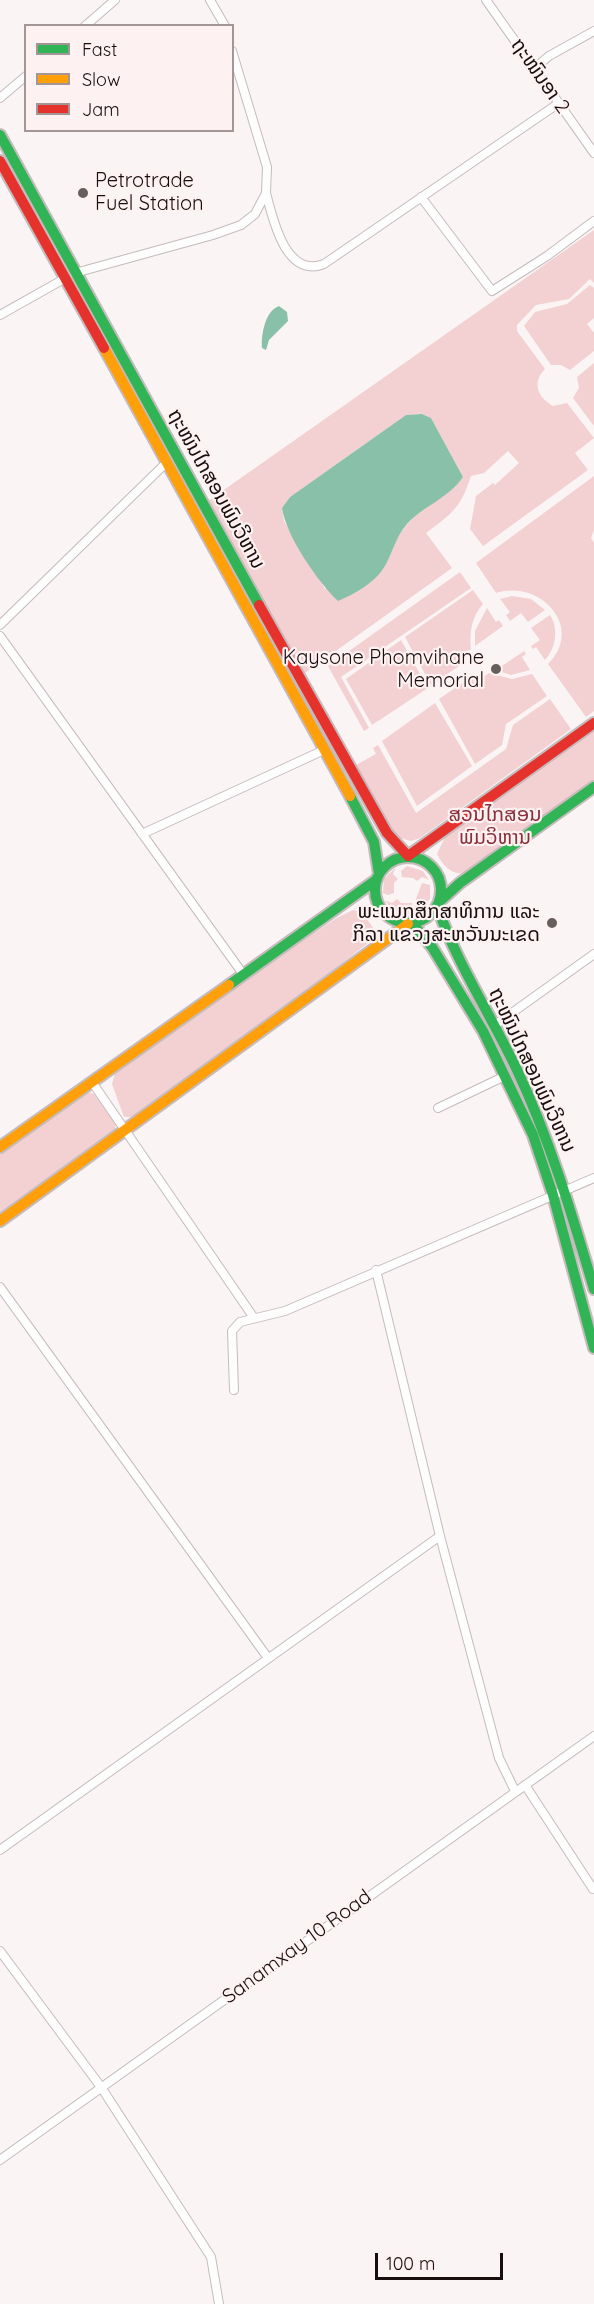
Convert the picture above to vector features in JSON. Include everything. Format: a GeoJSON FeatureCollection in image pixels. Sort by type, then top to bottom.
{"type":"FeatureCollection","features":[{"type":"Feature","properties":{"kind":"main road","name":"ຖະໜົນໄກສອນພົມວິຫານ"},"geometry":{"type":"LineString","coordinates":[[0,135],[343,756],[387,833],[408,856]]}},
{"type":"Feature","properties":{"kind":"main road","name":"ຖະໜົນໄກສອນພົມວິຫານ"},"geometry":{"type":"LineString","coordinates":[[0,161],[332,762],[374,842],[377,877]]}},
{"type":"Feature","properties":{"kind":"main road"},"geometry":{"type":"LineString","coordinates":[[0,1148],[377,877],[391,861],[408,856],[594,723]]}},
{"type":"Feature","properties":{"kind":"main road"},"geometry":{"type":"LineString","coordinates":[[332,762],[343,756]]}},
{"type":"Feature","properties":{"kind":"main road"},"geometry":{"type":"LineString","coordinates":[[0,1221],[126,1132],[410,923],[429,916],[460,883],[594,787]]}},
{"type":"Feature","properties":{"kind":"main road"},"geometry":{"type":"LineString","coordinates":[[408,856],[425,861],[435,870],[441,888],[438,904]]}},
{"type":"Feature","properties":{"kind":"main road"},"geometry":{"type":"LineString","coordinates":[[377,877],[374,892],[381,910],[396,921],[410,923]]}},
{"type":"Feature","properties":{"kind":"main road","name":"ຖະໜົນໄກສອນພົມວິຫານ"},"geometry":{"type":"LineString","coordinates":[[438,904],[446,938],[495,1025],[545,1130],[566,1190],[594,1289]]}},
{"type":"Feature","properties":{"kind":"main road","name":"ຖະໜົນໄກສອນພົມວິຫານ"},"geometry":{"type":"LineString","coordinates":[[410,923],[432,947],[483,1031],[533,1135],[553,1195],[594,1348]]}},
{"type":"Feature","properties":{"kind":"street"},"geometry":{"type":"LineString","coordinates":[[87,24],[116,0]]}},
{"type":"Feature","properties":{"kind":"street"},"geometry":{"type":"LineString","coordinates":[[210,0],[224,24]]}},
{"type":"Feature","properties":{"kind":"street","name":"ຖະໜົນອາ 2"},"geometry":{"type":"LineString","coordinates":[[486,0],[594,153]]}},
{"type":"Feature","properties":{"kind":"street"},"geometry":{"type":"LineString","coordinates":[[535,68],[549,56],[594,31]]}},
{"type":"Feature","properties":{"kind":"street"},"geometry":{"type":"LineString","coordinates":[[234,58],[267,167],[266,193],[274,222],[290,253],[302,266],[314,268],[324,264],[560,103]]}},
{"type":"Feature","properties":{"kind":"street"},"geometry":{"type":"LineString","coordinates":[[0,98],[24,78]]}},
{"type":"Feature","properties":{"kind":"street"},"geometry":{"type":"LineString","coordinates":[[75,273],[187,243],[241,225],[255,214],[266,193]]}},
{"type":"Feature","properties":{"kind":"street"},"geometry":{"type":"LineString","coordinates":[[421,197],[492,291],[548,256],[594,221]]}},
{"type":"Feature","properties":{"kind":"street"},"geometry":{"type":"LineString","coordinates":[[0,315],[64,279]]}},
{"type":"Feature","properties":{"kind":"street"},"geometry":{"type":"LineString","coordinates":[[0,625],[166,463]]}},
{"type":"Feature","properties":{"kind":"street"},"geometry":{"type":"LineString","coordinates":[[0,636],[243,974]]}},
{"type":"Feature","properties":{"kind":"street"},"geometry":{"type":"LineString","coordinates":[[142,834],[324,750]]}},
{"type":"Feature","properties":{"kind":"street"},"geometry":{"type":"LineString","coordinates":[[495,1025],[594,954]]}},
{"type":"Feature","properties":{"kind":"street"},"geometry":{"type":"LineString","coordinates":[[438,1108],[505,1076]]}},
{"type":"Feature","properties":{"kind":"street"},"geometry":{"type":"LineString","coordinates":[[92,1082],[254,1318]]}},
{"type":"Feature","properties":{"kind":"street"},"geometry":{"type":"LineString","coordinates":[[234,1390],[232,1331],[240,1322],[285,1311],[594,1178]]}},
{"type":"Feature","properties":{"kind":"street"},"geometry":{"type":"LineString","coordinates":[[376,1270],[440,1536],[499,1758],[515,1791]]}},
{"type":"Feature","properties":{"kind":"street"},"geometry":{"type":"LineString","coordinates":[[0,1287],[268,1658]]}},
{"type":"Feature","properties":{"kind":"street"},"geometry":{"type":"LineString","coordinates":[[0,1850],[440,1536]]}},
{"type":"Feature","properties":{"kind":"street","name":"Sanamxay 10 Road"},"geometry":{"type":"LineString","coordinates":[[0,2160],[594,1736]]}},
{"type":"Feature","properties":{"kind":"street"},"geometry":{"type":"LineString","coordinates":[[525,1785],[593,1889]]}},
{"type":"Feature","properties":{"kind":"street"},"geometry":{"type":"LineString","coordinates":[[0,1951],[101,2087],[211,2257],[219,2304]]}},
{"type":"Feature","properties":{"kind":"green space"},"geometry":{"type":"Polygon","coordinates":[[[594,230],[594,283],[590,279],[569,299],[536,305],[517,325],[517,331],[545,369],[538,384],[540,394],[553,406],[567,403],[594,438],[575,453],[588,470],[483,546],[470,529],[476,496],[493,483],[495,485],[519,463],[508,451],[484,473],[471,476],[459,503],[443,520],[426,533],[452,568],[305,673],[208,501],[594,230]],[[422,414],[406,415],[290,497],[282,508],[284,521],[325,589],[383,569],[394,544],[409,522],[454,487],[463,477],[431,418],[422,414]]]}},
{"type":"Feature","properties":{"kind":"green space"},"geometry":{"type":"Polygon","coordinates":[[[590,285],[594,288],[594,318],[587,324],[594,333],[594,351],[570,370],[561,365],[551,365],[524,326],[535,312],[567,304],[590,285]]]}},
{"type":"Feature","properties":{"kind":"green space"},"geometry":{"type":"Polygon","coordinates":[[[594,363],[594,426],[573,398],[579,388],[577,377],[594,363]]]}},
{"type":"Feature","properties":{"kind":"green space"},"geometry":{"type":"Polygon","coordinates":[[[594,476],[594,530],[591,538],[594,543],[594,711],[586,717],[548,664],[558,650],[562,636],[560,622],[553,610],[542,600],[528,593],[513,591],[496,593],[476,563],[594,476]]]}},
{"type":"Feature","properties":{"kind":"green space"},"geometry":{"type":"Polygon","coordinates":[[[460,572],[471,588],[341,677],[369,728],[364,731],[328,666],[460,572]]]}},
{"type":"Feature","properties":{"kind":"green space"},"geometry":{"type":"Polygon","coordinates":[[[473,590],[483,604],[472,625],[471,649],[458,658],[462,664],[431,685],[405,637],[473,590]]]}},
{"type":"Feature","properties":{"kind":"green space"},"geometry":{"type":"Polygon","coordinates":[[[512,596],[531,599],[545,610],[528,622],[521,613],[510,621],[506,615],[510,612],[500,599],[512,596]]]}},
{"type":"Feature","properties":{"kind":"green space"},"geometry":{"type":"Polygon","coordinates":[[[487,608],[496,622],[499,620],[503,626],[475,646],[475,631],[487,608]]]}},
{"type":"Feature","properties":{"kind":"green space"},"geometry":{"type":"Polygon","coordinates":[[[550,615],[555,626],[555,638],[552,650],[545,660],[536,647],[533,649],[531,646],[540,640],[531,628],[550,615]]]}},
{"type":"Feature","properties":{"kind":"green space"},"geometry":{"type":"Polygon","coordinates":[[[401,640],[428,688],[372,725],[346,679],[401,640]]]}},
{"type":"Feature","properties":{"kind":"green space"},"geometry":{"type":"Polygon","coordinates":[[[524,651],[526,654],[522,657],[530,670],[511,675],[496,670],[524,651]]]}},
{"type":"Feature","properties":{"kind":"green space"},"geometry":{"type":"Polygon","coordinates":[[[489,673],[512,679],[532,674],[547,696],[506,724],[502,745],[475,764],[439,699],[471,677],[475,683],[489,673]]]}},
{"type":"Feature","properties":{"kind":"green space"},"geometry":{"type":"Polygon","coordinates":[[[550,699],[571,729],[420,838],[411,841],[397,837],[356,765],[376,754],[373,748],[378,745],[416,813],[506,749],[513,725],[550,699]]]}},
{"type":"Feature","properties":{"kind":"green space"},"geometry":{"type":"Polygon","coordinates":[[[435,703],[472,766],[417,806],[382,741],[435,703]]]}},
{"type":"Feature","properties":{"kind":"green space","name":"ສວນໄກສອນ ພົມວິຫານ"},"geometry":{"type":"Polygon","coordinates":[[[594,729],[594,782],[470,872],[454,872],[443,863],[437,854],[446,835],[594,729]]]}},
{"type":"Feature","properties":{"kind":"green space"},"geometry":{"type":"Polygon","coordinates":[[[407,866],[423,871],[429,880],[422,877],[417,881],[413,878],[402,877],[401,871],[407,866]]]}},
{"type":"Feature","properties":{"kind":"green space"},"geometry":{"type":"Polygon","coordinates":[[[396,867],[393,874],[398,879],[394,883],[394,893],[388,895],[383,893],[384,879],[396,867]]]}},
{"type":"Feature","properties":{"kind":"green space"},"geometry":{"type":"Polygon","coordinates":[[[422,883],[430,885],[430,899],[417,911],[420,904],[416,899],[422,883]]]}},
{"type":"Feature","properties":{"kind":"green space"},"geometry":{"type":"Polygon","coordinates":[[[397,899],[401,903],[412,903],[410,914],[393,911],[385,900],[392,903],[397,899]]]}},
{"type":"Feature","properties":{"kind":"green space"},"geometry":{"type":"Polygon","coordinates":[[[353,910],[362,912],[374,929],[368,943],[257,1029],[135,1117],[124,1117],[112,1084],[115,1073],[228,990],[335,919],[353,910]]]}},
{"type":"Feature","properties":{"kind":"green space"},"geometry":{"type":"Polygon","coordinates":[[[87,1092],[94,1094],[116,1124],[114,1133],[0,1215],[0,1153],[87,1092]]]}},
{"type":"Feature","properties":{"kind":"shaded area"},"geometry":{"type":"Polygon","coordinates":[[[279,306],[287,312],[288,321],[269,340],[266,350],[262,348],[265,324],[270,313],[279,306]]]}},
{"type":"Feature","properties":{"kind":"shaded area"},"geometry":{"type":"Polygon","coordinates":[[[422,414],[431,418],[463,477],[451,491],[407,524],[386,564],[369,584],[338,601],[321,582],[296,545],[282,508],[290,497],[406,415],[422,414]]]}},
{"type":"Feature","properties":{"kind":"traffic: fast"},"geometry":{"type":"LineString","coordinates":[[0,135],[259,605]]}},
{"type":"Feature","properties":{"kind":"traffic: fast"},"geometry":{"type":"LineString","coordinates":[[440,901],[460,883],[594,787]]}},
{"type":"Feature","properties":{"kind":"traffic: fast"},"geometry":{"type":"LineString","coordinates":[[350,796],[374,842],[379,874]]}},
{"type":"Feature","properties":{"kind":"traffic: fast"},"geometry":{"type":"LineString","coordinates":[[401,857],[415,857],[427,862],[436,871],[441,890],[439,903],[432,914],[415,923],[401,923],[389,918],[380,909],[375,897],[375,883],[380,871],[389,862],[401,857]]}},
{"type":"Feature","properties":{"kind":"traffic: fast"},"geometry":{"type":"LineString","coordinates":[[229,985],[376,880]]}},
{"type":"Feature","properties":{"kind":"traffic: fast"},"geometry":{"type":"LineString","coordinates":[[437,906],[454,948],[529,1096],[560,1178],[594,1289]]}},
{"type":"Feature","properties":{"kind":"traffic: fast"},"geometry":{"type":"LineString","coordinates":[[412,923],[432,947],[483,1031],[533,1135],[553,1195],[594,1348]]}},
{"type":"Feature","properties":{"kind":"traffic: slow"},"geometry":{"type":"LineString","coordinates":[[104,348],[350,796]]}},
{"type":"Feature","properties":{"kind":"traffic: slow"},"geometry":{"type":"LineString","coordinates":[[0,1221],[408,924]]}},
{"type":"Feature","properties":{"kind":"traffic: slow"},"geometry":{"type":"LineString","coordinates":[[0,1147],[229,985]]}},
{"type":"Feature","properties":{"kind":"traffic: jam"},"geometry":{"type":"LineString","coordinates":[[0,161],[104,348]]}},
{"type":"Feature","properties":{"kind":"traffic: jam"},"geometry":{"type":"LineString","coordinates":[[259,605],[387,833],[408,856]]}},
{"type":"Feature","properties":{"kind":"traffic: jam"},"geometry":{"type":"LineString","coordinates":[[408,856],[594,723]]}},
{"type":"Feature","properties":{"kind":"place","name":"Petrotrade Fuel Station"},"geometry":{"type":"Point","coordinates":[83,193]}},
{"type":"Feature","properties":{"kind":"place","name":"Kaysone Phomvihane Memorial"},"geometry":{"type":"Point","coordinates":[496,669]}},
{"type":"Feature","properties":{"kind":"place","name":"ພະແນກສຶກສາທິການ ແລະ ກິລາ ແຂວງສະຫວັນນະເຂດ"},"geometry":{"type":"Point","coordinates":[552,923]}}]}
